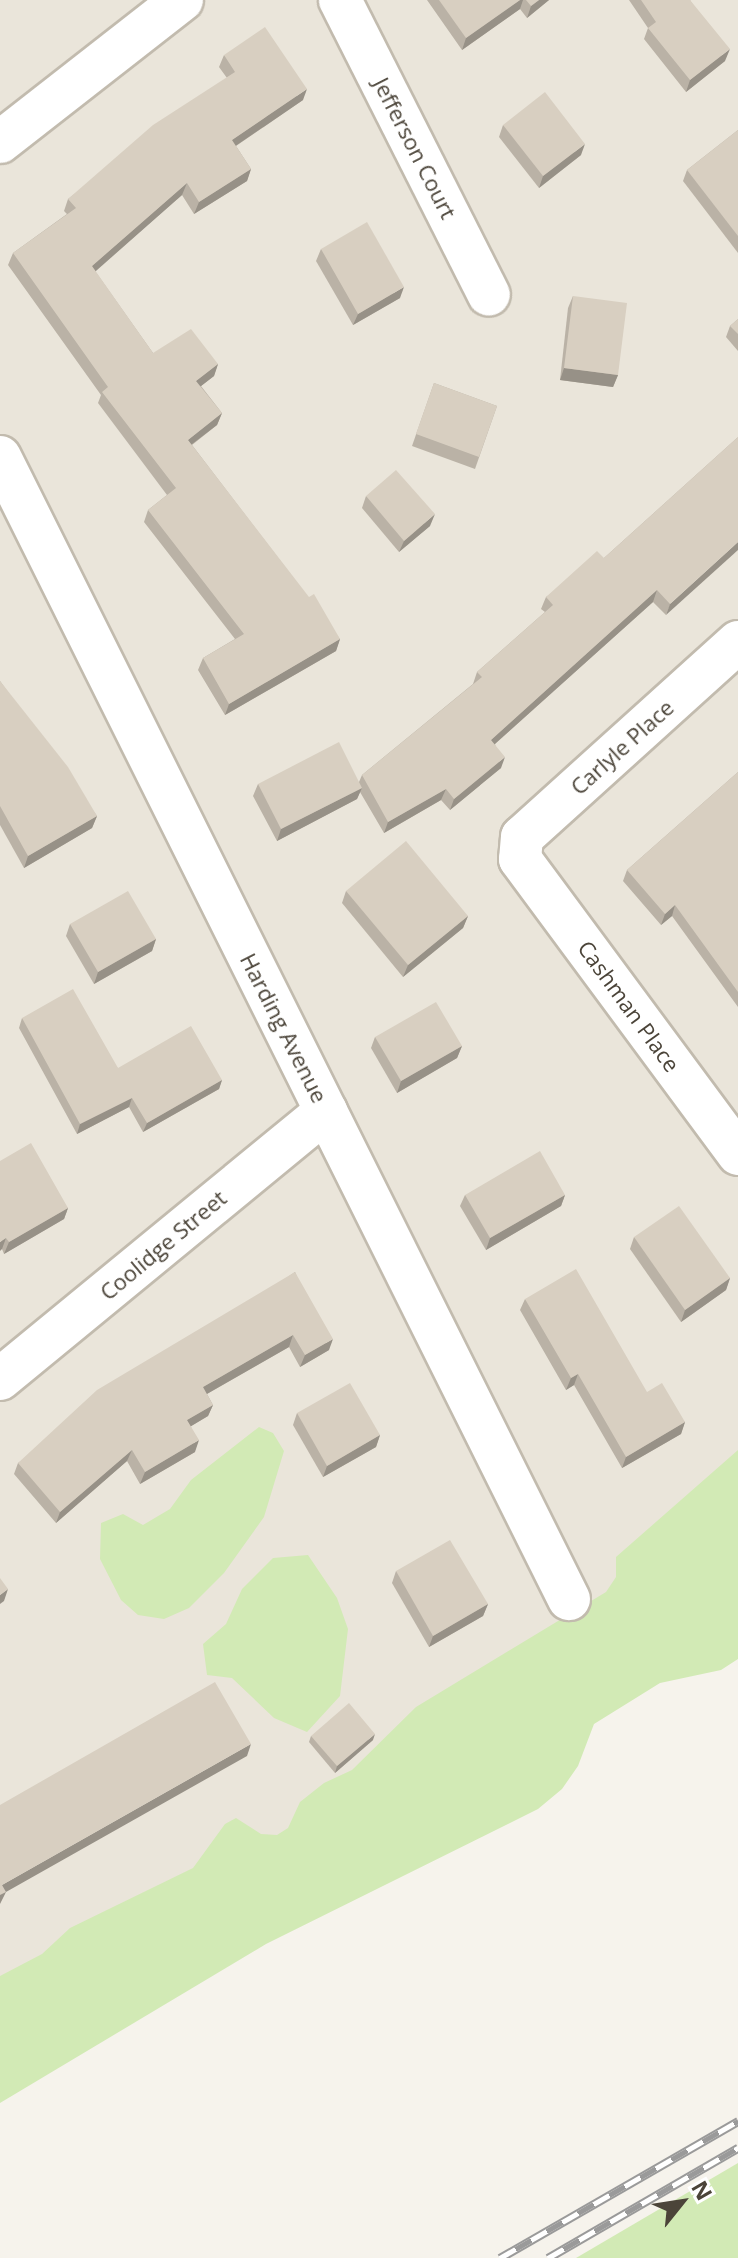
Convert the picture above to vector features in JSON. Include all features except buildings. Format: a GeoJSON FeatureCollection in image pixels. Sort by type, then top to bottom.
{"type":"FeatureCollection","features":[{"type":"Feature","properties":{"kind":"street"},"geometry":{"type":"LineString","coordinates":[[0,142],[182,0]]}},
{"type":"Feature","properties":{"kind":"street","name":"Jefferson Court"},"geometry":{"type":"LineString","coordinates":[[340,0],[489,295]]}},
{"type":"Feature","properties":{"kind":"street","name":"Harding Avenue"},"geometry":{"type":"LineString","coordinates":[[0,457],[569,1599]]}},
{"type":"Feature","properties":{"kind":"street","name":"Carlyle Place"},"geometry":{"type":"LineString","coordinates":[[520,859],[522,837],[738,642]]}},
{"type":"Feature","properties":{"kind":"street","name":"Cashman Place"},"geometry":{"type":"LineString","coordinates":[[520,859],[738,1154]]}},
{"type":"Feature","properties":{"kind":"street","name":"Coolidge Street"},"geometry":{"type":"LineString","coordinates":[[0,1379],[326,1111]]}},
{"type":"Feature","properties":{"kind":"shaded area"},"geometry":{"type":"Polygon","coordinates":[[[0,0],[738,0],[738,1632],[0,2042],[0,0]]]}},
{"type":"Feature","properties":{"kind":"green space"},"geometry":{"type":"Polygon","coordinates":[[[259,1427],[273,1433],[284,1451],[264,1517],[224,1573],[189,1608],[164,1619],[138,1615],[121,1600],[100,1559],[101,1523],[123,1514],[143,1525],[170,1509],[191,1480],[259,1427]]]}},
{"type":"Feature","properties":{"kind":"green space"},"geometry":{"type":"Polygon","coordinates":[[[738,1450],[738,1659],[721,1670],[660,1683],[594,1724],[578,1766],[562,1789],[538,1809],[266,1944],[0,2103],[0,1976],[42,1954],[70,1928],[193,1868],[225,1824],[236,1818],[261,1834],[277,1835],[288,1828],[300,1802],[324,1783],[352,1770],[416,1707],[606,1592],[616,1577],[616,1557],[738,1450]]]}},
{"type":"Feature","properties":{"kind":"green space"},"geometry":{"type":"Polygon","coordinates":[[[308,1555],[337,1598],[348,1629],[340,1696],[307,1732],[274,1718],[232,1678],[207,1675],[203,1644],[226,1624],[242,1589],[273,1558],[308,1555]]]}},
{"type":"Feature","properties":{"kind":"green space"},"geometry":{"type":"Polygon","coordinates":[[[738,2163],[738,2258],[576,2258],[738,2163]]]}},
{"type":"Feature","properties":{"kind":"railway"},"geometry":{"type":"LineString","coordinates":[[500,2258],[738,2121]]}},
{"type":"Feature","properties":{"kind":"railway"},"geometry":{"type":"LineString","coordinates":[[548,2258],[738,2148]]}}]}
